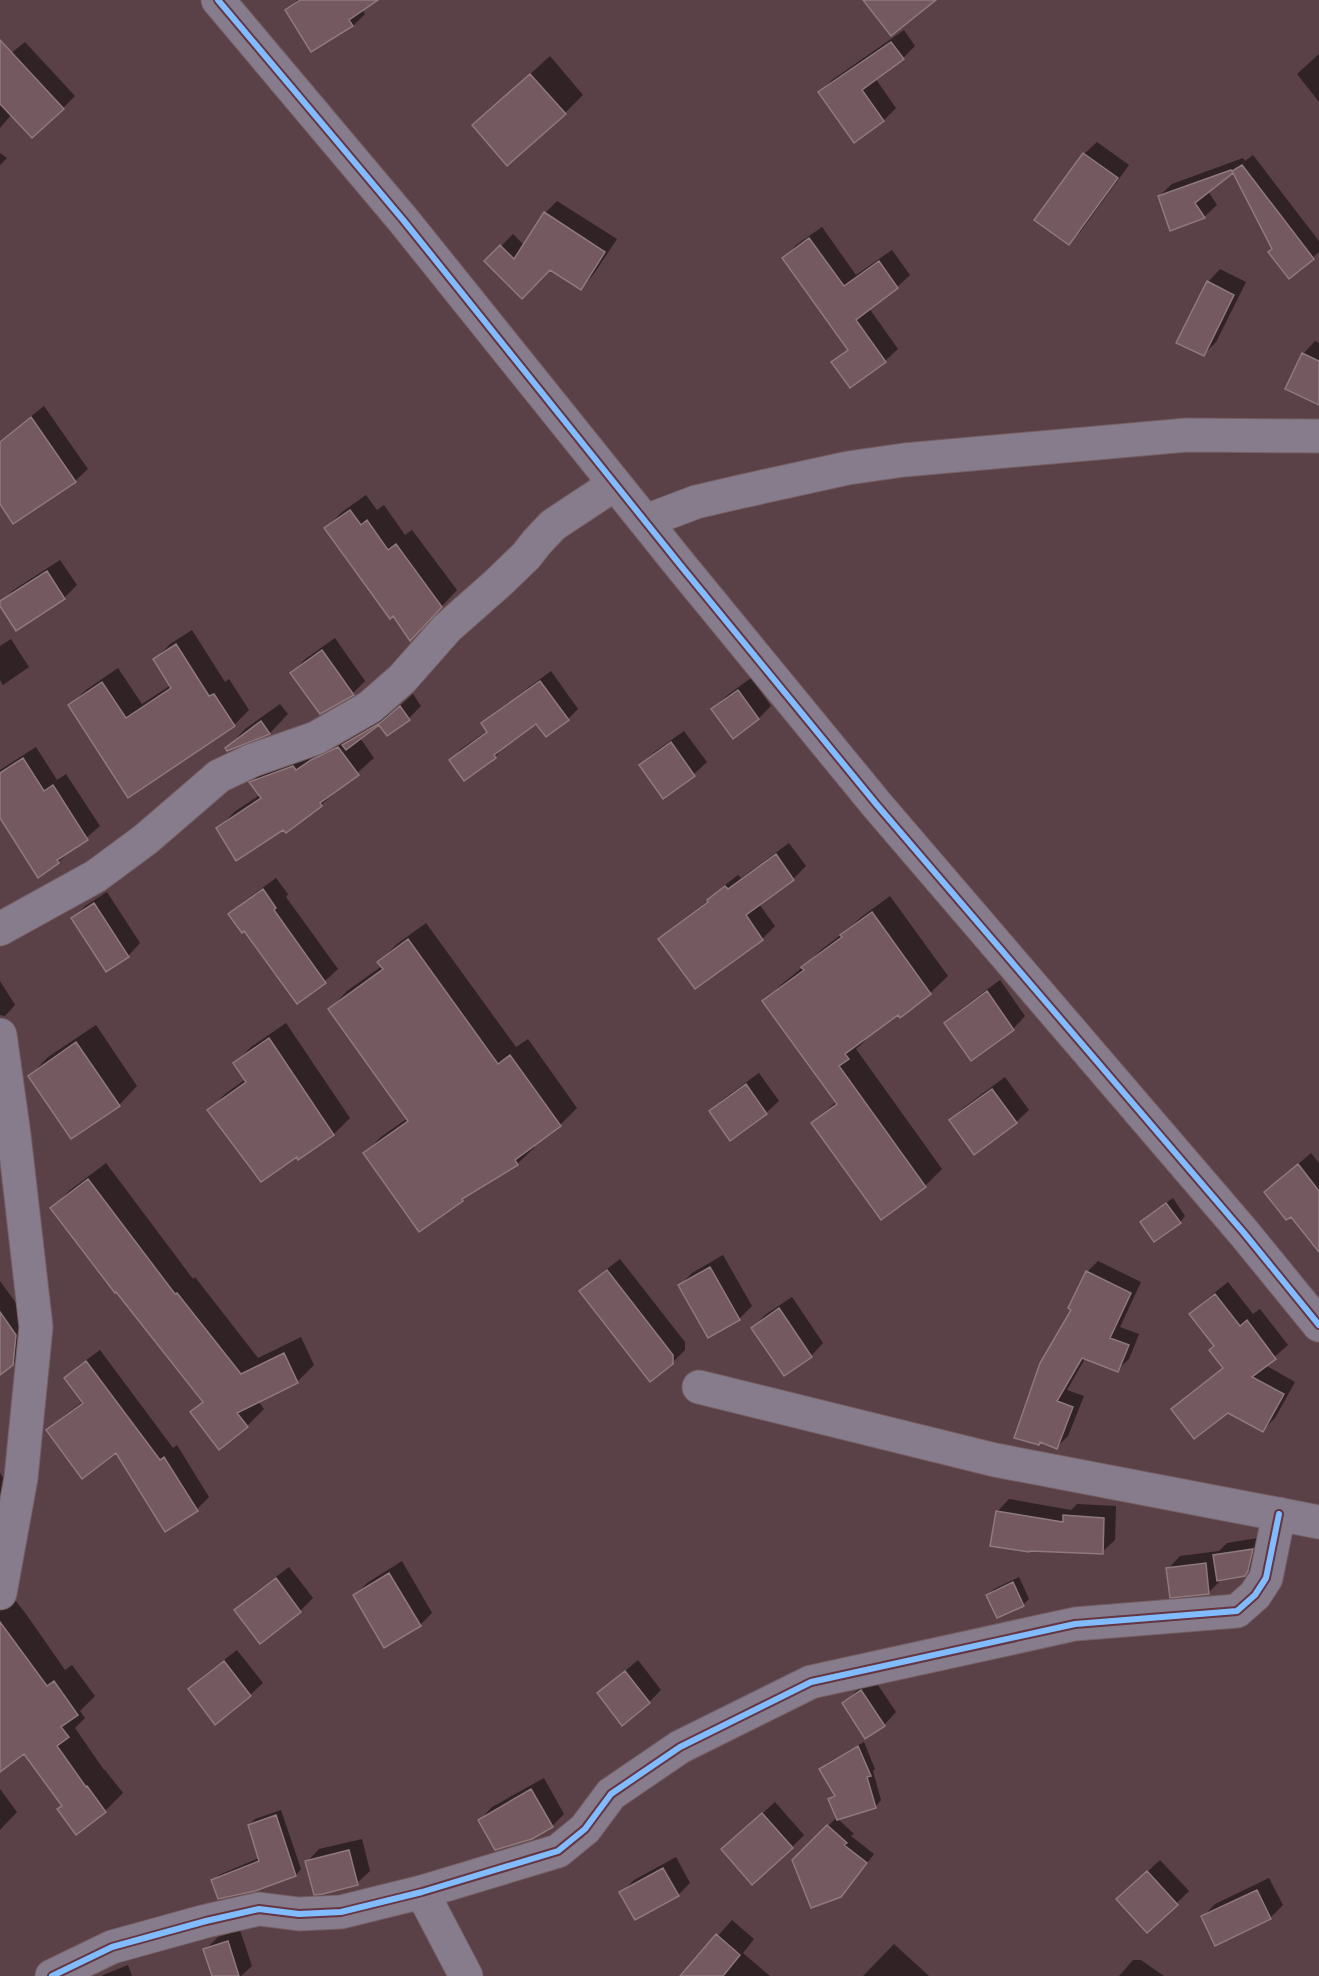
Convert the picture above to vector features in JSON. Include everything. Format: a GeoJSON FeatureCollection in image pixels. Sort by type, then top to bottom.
{"type":"FeatureCollection","features":[{"type":"Feature","properties":{"kind":"street"},"geometry":{"type":"LineString","coordinates":[[218,0],[404,221],[877,805],[1244,1233],[1319,1325]]}},
{"type":"Feature","properties":{"kind":"street"},"geometry":{"type":"LineString","coordinates":[[646,521],[696,502],[848,468],[904,460],[1187,435],[1319,436]]}},
{"type":"Feature","properties":{"kind":"street"},"geometry":{"type":"LineString","coordinates":[[0,929],[96,876],[146,839],[219,776],[252,760],[315,738],[370,707],[402,679],[447,628],[519,563],[553,525],[615,484]]}},
{"type":"Feature","properties":{"kind":"street"},"geometry":{"type":"LineString","coordinates":[[0,1035],[36,1327],[21,1478],[0,1593]]}},
{"type":"Feature","properties":{"kind":"street"},"geometry":{"type":"LineString","coordinates":[[699,1387],[995,1460],[1319,1522]]}},
{"type":"Feature","properties":{"kind":"street"},"geometry":{"type":"LineString","coordinates":[[52,1976],[112,1947],[259,1909],[299,1914],[341,1912],[422,1892],[558,1851],[585,1829],[611,1794],[680,1747],[811,1682],[1075,1624],[1238,1611],[1254,1595],[1266,1578],[1279,1514]]}},
{"type":"Feature","properties":{"kind":"street"},"geometry":{"type":"LineString","coordinates":[[422,1892],[466,1976]]}},
{"type":"Feature","properties":{"kind":"building"},"geometry":{"type":"Polygon","coordinates":[[[300,0],[378,0],[349,20],[353,26],[311,52],[285,10],[300,0]]]}},
{"type":"Feature","properties":{"kind":"building"},"geometry":{"type":"Polygon","coordinates":[[[863,0],[936,0],[891,36],[863,0]]]}},
{"type":"Feature","properties":{"kind":"building"},"geometry":{"type":"Polygon","coordinates":[[[0,40],[64,109],[32,138],[0,104],[0,40]]]}},
{"type":"Feature","properties":{"kind":"building"},"geometry":{"type":"Polygon","coordinates":[[[891,42],[904,59],[862,90],[884,121],[854,143],[818,92],[891,42]]]}},
{"type":"Feature","properties":{"kind":"building"},"geometry":{"type":"Polygon","coordinates":[[[530,74],[566,114],[507,166],[472,125],[530,74]]]}},
{"type":"Feature","properties":{"kind":"building"},"geometry":{"type":"Polygon","coordinates":[[[1083,153],[1118,178],[1069,245],[1034,220],[1083,153]]]}},
{"type":"Feature","properties":{"kind":"building"},"geometry":{"type":"Polygon","coordinates":[[[1242,165],[1314,259],[1289,279],[1268,252],[1272,249],[1232,171],[1242,165]]]}},
{"type":"Feature","properties":{"kind":"building"},"geometry":{"type":"Polygon","coordinates":[[[1231,170],[1233,173],[1195,203],[1205,218],[1170,231],[1158,196],[1231,170]]]}},
{"type":"Feature","properties":{"kind":"building"},"geometry":{"type":"Polygon","coordinates":[[[544,212],[605,252],[581,290],[550,270],[522,299],[484,261],[500,245],[514,259],[544,212]]]}},
{"type":"Feature","properties":{"kind":"building"},"geometry":{"type":"Polygon","coordinates":[[[809,238],[844,286],[879,261],[898,288],[856,320],[886,362],[850,388],[831,362],[848,350],[782,258],[809,238]]]}},
{"type":"Feature","properties":{"kind":"building"},"geometry":{"type":"Polygon","coordinates":[[[1207,281],[1234,295],[1204,356],[1176,343],[1207,281]]]}},
{"type":"Feature","properties":{"kind":"building"},"geometry":{"type":"Polygon","coordinates":[[[1302,353],[1319,361],[1319,405],[1285,389],[1302,353]]]}},
{"type":"Feature","properties":{"kind":"building"},"geometry":{"type":"Polygon","coordinates":[[[31,417],[76,482],[13,524],[0,504],[0,442],[31,417]]]}},
{"type":"Feature","properties":{"kind":"building"},"geometry":{"type":"Polygon","coordinates":[[[350,510],[361,525],[367,520],[388,550],[396,544],[442,607],[410,641],[393,616],[390,619],[324,528],[350,510]]]}},
{"type":"Feature","properties":{"kind":"building"},"geometry":{"type":"Polygon","coordinates":[[[47,571],[65,599],[16,631],[0,606],[0,601],[47,571]]]}},
{"type":"Feature","properties":{"kind":"building"},"geometry":{"type":"Polygon","coordinates":[[[176,644],[209,696],[214,694],[235,726],[128,798],[68,705],[102,682],[126,718],[171,688],[153,659],[176,644]]]}},
{"type":"Feature","properties":{"kind":"building"},"geometry":{"type":"Polygon","coordinates":[[[322,650],[354,695],[320,714],[290,673],[322,650]]]}},
{"type":"Feature","properties":{"kind":"building"},"geometry":{"type":"Polygon","coordinates":[[[540,681],[569,720],[546,737],[536,724],[494,755],[496,758],[464,781],[449,760],[487,732],[481,723],[540,681]]]}},
{"type":"Feature","properties":{"kind":"building"},"geometry":{"type":"Polygon","coordinates":[[[738,690],[759,719],[733,739],[711,709],[738,690]]]}},
{"type":"Feature","properties":{"kind":"building"},"geometry":{"type":"Polygon","coordinates":[[[400,706],[410,720],[387,736],[379,725],[346,750],[342,745],[380,723],[400,706]]]}},
{"type":"Feature","properties":{"kind":"building"},"geometry":{"type":"Polygon","coordinates":[[[261,721],[270,734],[227,751],[225,748],[261,721]]]}},
{"type":"Feature","properties":{"kind":"building"},"geometry":{"type":"Polygon","coordinates":[[[671,742],[695,776],[663,799],[639,765],[671,742]]]}},
{"type":"Feature","properties":{"kind":"building"},"geometry":{"type":"Polygon","coordinates":[[[338,747],[359,775],[320,803],[322,806],[286,833],[283,830],[236,861],[216,828],[261,798],[249,782],[293,766],[296,770],[338,747]]]}},
{"type":"Feature","properties":{"kind":"building"},"geometry":{"type":"Polygon","coordinates":[[[23,758],[44,791],[53,785],[88,840],[57,860],[59,863],[38,878],[0,818],[0,773],[23,758]]]}},
{"type":"Feature","properties":{"kind":"building"},"geometry":{"type":"Polygon","coordinates":[[[776,854],[794,880],[746,915],[763,940],[695,989],[658,939],[708,902],[707,900],[725,886],[728,889],[776,854]]]}},
{"type":"Feature","properties":{"kind":"building"},"geometry":{"type":"Polygon","coordinates":[[[263,889],[276,908],[274,910],[326,983],[297,1004],[244,931],[242,933],[228,914],[263,889]]]}},
{"type":"Feature","properties":{"kind":"building"},"geometry":{"type":"Polygon","coordinates":[[[94,903],[129,957],[106,972],[71,918],[94,903]]]}},
{"type":"Feature","properties":{"kind":"building"},"geometry":{"type":"Polygon","coordinates":[[[872,912],[931,994],[900,1018],[898,1015],[845,1054],[849,1059],[839,1066],[926,1187],[881,1220],[811,1123],[837,1104],[762,1001],[804,970],[801,967],[872,912]]]}},
{"type":"Feature","properties":{"kind":"building"},"geometry":{"type":"Polygon","coordinates":[[[408,939],[498,1064],[510,1055],[561,1126],[515,1160],[518,1165],[462,1199],[463,1201],[419,1232],[363,1153],[408,1121],[328,1009],[383,969],[377,962],[408,939]]]}},
{"type":"Feature","properties":{"kind":"building"},"geometry":{"type":"Polygon","coordinates":[[[987,991],[1014,1030],[971,1061],[944,1023],[987,991]]]}},
{"type":"Feature","properties":{"kind":"building"},"geometry":{"type":"Polygon","coordinates":[[[269,1038],[334,1135],[261,1182],[207,1110],[246,1082],[233,1063],[269,1038]]]}},
{"type":"Feature","properties":{"kind":"building"},"geometry":{"type":"Polygon","coordinates":[[[76,1042],[120,1106],[71,1139],[28,1076],[76,1042]]]}},
{"type":"Feature","properties":{"kind":"building"},"geometry":{"type":"Polygon","coordinates":[[[746,1084],[767,1114],[730,1141],[709,1111],[746,1084]]]}},
{"type":"Feature","properties":{"kind":"building"},"geometry":{"type":"Polygon","coordinates":[[[992,1089],[1017,1123],[974,1155],[949,1120],[992,1089]]]}},
{"type":"Feature","properties":{"kind":"building"},"geometry":{"type":"Polygon","coordinates":[[[1298,1164],[1319,1191],[1319,1252],[1291,1217],[1286,1220],[1264,1192],[1298,1164]]]}},
{"type":"Feature","properties":{"kind":"building"},"geometry":{"type":"Polygon","coordinates":[[[88,1179],[175,1294],[177,1293],[241,1374],[284,1353],[298,1383],[237,1413],[248,1427],[219,1450],[190,1412],[203,1402],[50,1208],[88,1179]]]}},
{"type":"Feature","properties":{"kind":"building"},"geometry":{"type":"Polygon","coordinates":[[[1166,1203],[1181,1223],[1154,1242],[1140,1222],[1166,1203]]]}},
{"type":"Feature","properties":{"kind":"building"},"geometry":{"type":"Polygon","coordinates":[[[710,1267],[740,1320],[708,1338],[678,1285],[710,1267]]]}},
{"type":"Feature","properties":{"kind":"building"},"geometry":{"type":"Polygon","coordinates":[[[607,1270],[673,1355],[673,1364],[650,1382],[579,1291],[607,1270]]]}},
{"type":"Feature","properties":{"kind":"building"},"geometry":{"type":"Polygon","coordinates":[[[1086,1271],[1131,1293],[1110,1338],[1129,1345],[1118,1372],[1082,1358],[1057,1401],[1073,1407],[1057,1449],[1040,1442],[1039,1445],[1014,1438],[1040,1363],[1071,1310],[1068,1308],[1086,1271]]]}},
{"type":"Feature","properties":{"kind":"building"},"geometry":{"type":"Polygon","coordinates":[[[1215,1294],[1240,1326],[1247,1320],[1276,1359],[1252,1377],[1284,1394],[1263,1432],[1228,1413],[1194,1439],[1171,1409],[1223,1368],[1209,1350],[1214,1346],[1189,1314],[1215,1294]]]}},
{"type":"Feature","properties":{"kind":"building"},"geometry":{"type":"Polygon","coordinates":[[[779,1308],[812,1357],[784,1376],[751,1328],[779,1308]]]}},
{"type":"Feature","properties":{"kind":"building"},"geometry":{"type":"Polygon","coordinates":[[[0,1312],[16,1335],[13,1365],[0,1375],[0,1312]]]}},
{"type":"Feature","properties":{"kind":"building"},"geometry":{"type":"Polygon","coordinates":[[[86,1361],[160,1460],[164,1457],[198,1511],[165,1532],[116,1453],[82,1479],[46,1430],[83,1403],[64,1378],[86,1361]]]}},
{"type":"Feature","properties":{"kind":"building"},"geometry":{"type":"Polygon","coordinates":[[[996,1511],[1063,1522],[1063,1515],[1104,1518],[1103,1554],[1029,1552],[990,1546],[996,1511]]]}},
{"type":"Feature","properties":{"kind":"building"},"geometry":{"type":"Polygon","coordinates":[[[1253,1549],[1245,1576],[1217,1581],[1213,1555],[1253,1549]]]}},
{"type":"Feature","properties":{"kind":"building"},"geometry":{"type":"Polygon","coordinates":[[[1206,1563],[1209,1594],[1170,1598],[1166,1568],[1206,1563]]]}},
{"type":"Feature","properties":{"kind":"building"},"geometry":{"type":"Polygon","coordinates":[[[389,1573],[421,1626],[384,1648],[353,1595],[389,1573]]]}},
{"type":"Feature","properties":{"kind":"building"},"geometry":{"type":"Polygon","coordinates":[[[276,1578],[301,1612],[260,1644],[234,1610],[276,1578]]]}},
{"type":"Feature","properties":{"kind":"building"},"geometry":{"type":"Polygon","coordinates":[[[1013,1582],[1024,1606],[997,1618],[986,1595],[1013,1582]]]}},
{"type":"Feature","properties":{"kind":"building"},"geometry":{"type":"Polygon","coordinates":[[[0,1622],[47,1686],[54,1681],[78,1715],[61,1727],[69,1737],[57,1746],[106,1812],[76,1835],[57,1809],[62,1806],[24,1754],[0,1772],[0,1622]]]}},
{"type":"Feature","properties":{"kind":"building"},"geometry":{"type":"Polygon","coordinates":[[[224,1661],[251,1696],[215,1725],[188,1689],[224,1661]]]}},
{"type":"Feature","properties":{"kind":"building"},"geometry":{"type":"Polygon","coordinates":[[[625,1671],[650,1703],[622,1726],[597,1693],[625,1671]]]}},
{"type":"Feature","properties":{"kind":"building"},"geometry":{"type":"Polygon","coordinates":[[[861,1690],[885,1726],[865,1739],[842,1703],[861,1690]]]}},
{"type":"Feature","properties":{"kind":"building"},"geometry":{"type":"Polygon","coordinates":[[[858,1746],[871,1776],[867,1777],[876,1808],[837,1820],[828,1799],[835,1796],[819,1769],[858,1746]]]}},
{"type":"Feature","properties":{"kind":"building"},"geometry":{"type":"Polygon","coordinates":[[[531,1789],[553,1827],[532,1839],[495,1850],[478,1820],[531,1789]]]}},
{"type":"Feature","properties":{"kind":"building"},"geometry":{"type":"Polygon","coordinates":[[[762,1813],[793,1848],[752,1885],[721,1849],[762,1813]]]}},
{"type":"Feature","properties":{"kind":"building"},"geometry":{"type":"Polygon","coordinates":[[[276,1815],[296,1876],[255,1891],[218,1899],[211,1880],[259,1861],[248,1825],[276,1815]]]}},
{"type":"Feature","properties":{"kind":"building"},"geometry":{"type":"Polygon","coordinates":[[[827,1825],[847,1843],[844,1845],[867,1863],[841,1897],[811,1908],[792,1860],[827,1825]]]}},
{"type":"Feature","properties":{"kind":"building"},"geometry":{"type":"Polygon","coordinates":[[[349,1850],[358,1885],[314,1895],[305,1861],[349,1850]]]}},
{"type":"Feature","properties":{"kind":"building"},"geometry":{"type":"Polygon","coordinates":[[[663,1868],[679,1896],[635,1920],[619,1892],[663,1868]]]}},
{"type":"Feature","properties":{"kind":"building"},"geometry":{"type":"Polygon","coordinates":[[[1147,1871],[1178,1905],[1147,1933],[1116,1899],[1147,1871]]]}},
{"type":"Feature","properties":{"kind":"building"},"geometry":{"type":"Polygon","coordinates":[[[1257,1890],[1271,1919],[1215,1946],[1201,1916],[1257,1890]]]}},
{"type":"Feature","properties":{"kind":"building"},"geometry":{"type":"Polygon","coordinates":[[[716,1934],[740,1955],[723,1976],[680,1976],[716,1934]]]}},
{"type":"Feature","properties":{"kind":"building"},"geometry":{"type":"Polygon","coordinates":[[[228,1941],[239,1976],[212,1976],[203,1949],[228,1941]]]}},
{"type":"Feature","properties":{"kind":"cycle path"},"geometry":{"type":"LineString","coordinates":[[218,0],[404,221],[681,566],[877,805],[1244,1233],[1319,1325]]}},
{"type":"Feature","properties":{"kind":"cycle path"},"geometry":{"type":"LineString","coordinates":[[52,1976],[112,1947],[206,1921],[259,1909],[299,1914],[341,1912],[422,1892],[558,1851],[585,1829],[611,1794],[680,1747],[811,1682],[1075,1624],[1237,1611],[1255,1595],[1266,1578],[1279,1514]]}}]}
